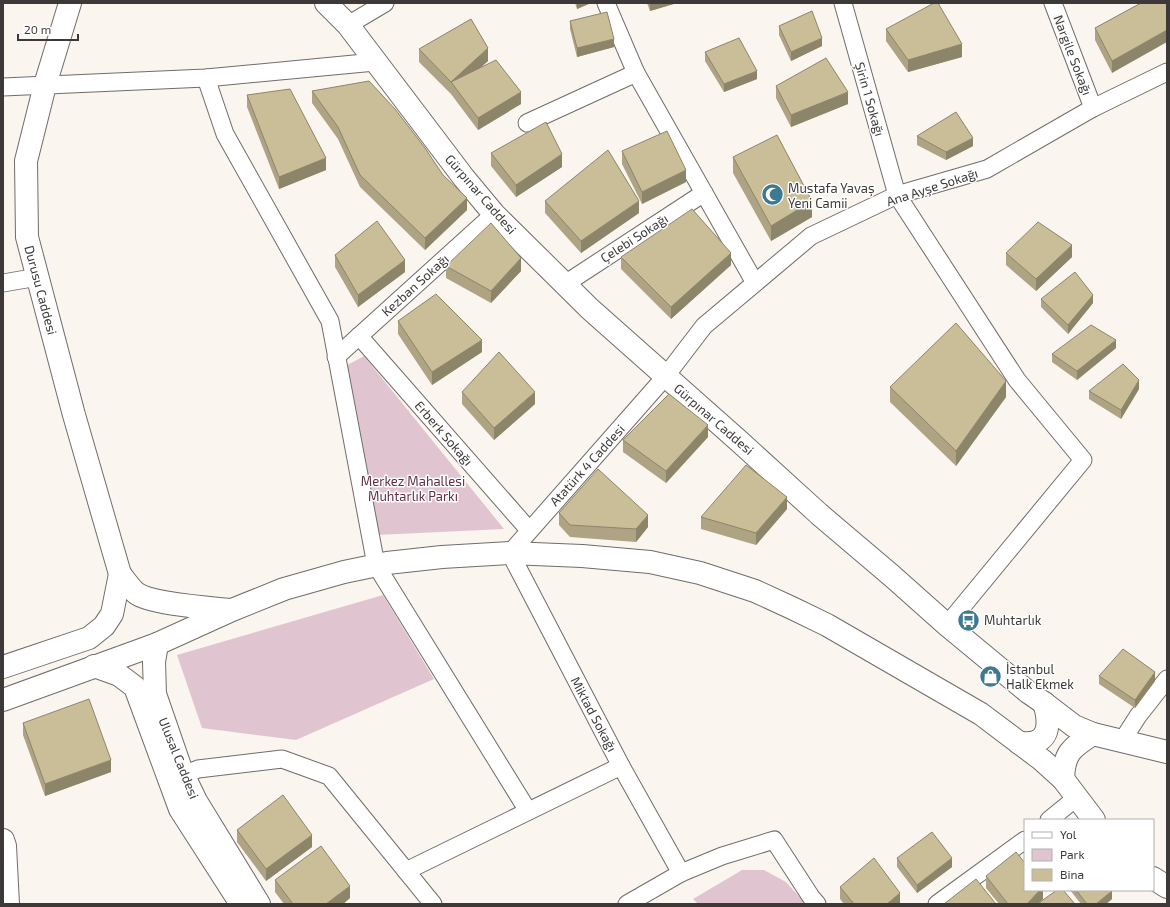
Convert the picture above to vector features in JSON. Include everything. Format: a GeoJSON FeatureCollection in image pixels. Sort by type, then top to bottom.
{"type":"FeatureCollection","features":[{"type":"Feature","properties":{"kind":"main road","name":"Durusu Caddesi"},"geometry":{"type":"LineString","coordinates":[[70,3],[45,85],[26,161],[27,237],[74,415],[120,574]]}},
{"type":"Feature","properties":{"kind":"main road","name":"Gürpınar Caddesi"},"geometry":{"type":"LineString","coordinates":[[326,3],[348,25],[464,178],[494,214],[596,314],[665,377],[740,442],[819,514],[1028,692],[1074,726],[1092,734],[1167,752]]}},
{"type":"Feature","properties":{"kind":"main road"},"geometry":{"type":"LineString","coordinates":[[3,700],[156,644],[232,610],[284,589],[344,572],[376,565],[442,557],[510,553],[582,556],[650,562],[700,573],[755,591],[834,629],[981,714],[1042,760],[1063,779],[1093,819]]}},
{"type":"Feature","properties":{"kind":"main road"},"geometry":{"type":"LineString","coordinates":[[120,574],[137,593],[155,600],[232,610]]}},
{"type":"Feature","properties":{"kind":"main road"},"geometry":{"type":"LineString","coordinates":[[3,667],[89,638],[104,626],[112,614],[120,574]]}},
{"type":"Feature","properties":{"kind":"main road","name":"Ulusal Caddesi"},"geometry":{"type":"LineString","coordinates":[[156,644],[154,662],[155,694],[177,778],[196,801],[259,904]]}},
{"type":"Feature","properties":{"kind":"main road"},"geometry":{"type":"LineString","coordinates":[[94,666],[119,675],[135,687],[177,778],[180,809],[241,904]]}},
{"type":"Feature","properties":{"kind":"main road"},"geometry":{"type":"LineString","coordinates":[[1019,743],[1038,741],[1045,733],[1048,723],[1048,714],[1044,703]]}},
{"type":"Feature","properties":{"kind":"main road"},"geometry":{"type":"LineString","coordinates":[[1063,779],[1063,764],[1068,755],[1076,745],[1092,734]]}},
{"type":"Feature","properties":{"kind":"main road"},"geometry":{"type":"LineString","coordinates":[[3,840],[5,846],[8,904]]}},
{"type":"Feature","properties":{"kind":"main road"},"geometry":{"type":"LineString","coordinates":[[1154,879],[1167,887]]}},
{"type":"Feature","properties":{"kind":"street"},"geometry":{"type":"LineString","coordinates":[[348,25],[385,3]]}},
{"type":"Feature","properties":{"kind":"street"},"geometry":{"type":"LineString","coordinates":[[606,3],[636,73],[755,283]]}},
{"type":"Feature","properties":{"kind":"street","name":"Şirin 1 Sokağı"},"geometry":{"type":"LineString","coordinates":[[843,3],[897,195],[1017,380],[1082,460],[948,625]]}},
{"type":"Feature","properties":{"kind":"street","name":"Nargile Sokağı"},"geometry":{"type":"LineString","coordinates":[[1053,3],[1093,108]]}},
{"type":"Feature","properties":{"kind":"street"},"geometry":{"type":"LineString","coordinates":[[3,87],[206,78],[375,62]]}},
{"type":"Feature","properties":{"kind":"street","name":"Ana Ayşe Sokağı"},"geometry":{"type":"LineString","coordinates":[[665,377],[704,326],[811,236],[897,195],[987,169],[1093,108],[1167,72]]}},
{"type":"Feature","properties":{"kind":"street"},"geometry":{"type":"LineString","coordinates":[[526,124],[636,73]]}},
{"type":"Feature","properties":{"kind":"street"},"geometry":{"type":"LineString","coordinates":[[206,78],[224,134],[330,321],[376,565],[528,811]]}},
{"type":"Feature","properties":{"kind":"street","name":"Çelebi Sokağı"},"geometry":{"type":"LineString","coordinates":[[565,284],[704,193]]}},
{"type":"Feature","properties":{"kind":"street","name":"Kezban Sokağı"},"geometry":{"type":"LineString","coordinates":[[336,357],[494,214]]}},
{"type":"Feature","properties":{"kind":"street"},"geometry":{"type":"LineString","coordinates":[[3,283],[38,277]]}},
{"type":"Feature","properties":{"kind":"street","name":"Erberk Sokağı"},"geometry":{"type":"LineString","coordinates":[[359,336],[529,530]]}},
{"type":"Feature","properties":{"kind":"street","name":"Atatürk 4 Caddesi"},"geometry":{"type":"LineString","coordinates":[[510,553],[665,377]]}},
{"type":"Feature","properties":{"kind":"street","name":"Miktad Sokağı"},"geometry":{"type":"LineString","coordinates":[[510,553],[621,766],[681,873]]}},
{"type":"Feature","properties":{"kind":"street"},"geometry":{"type":"LineString","coordinates":[[1122,741],[1138,716],[1167,679]]}},
{"type":"Feature","properties":{"kind":"street"},"geometry":{"type":"LineString","coordinates":[[177,778],[198,768],[282,759],[329,776],[434,904]]}},
{"type":"Feature","properties":{"kind":"street"},"geometry":{"type":"LineString","coordinates":[[401,865],[528,811],[621,766]]}},
{"type":"Feature","properties":{"kind":"street"},"geometry":{"type":"LineString","coordinates":[[1050,819],[1076,798]]}},
{"type":"Feature","properties":{"kind":"street"},"geometry":{"type":"LineString","coordinates":[[627,904],[681,873],[722,856],[774,840],[817,904]]}},
{"type":"Feature","properties":{"kind":"street"},"geometry":{"type":"LineString","coordinates":[[937,904],[1024,841]]}},
{"type":"Feature","properties":{"kind":"green space","name":"Merkez Mahallesi Muhtarlık Parkı"},"geometry":{"type":"Polygon","coordinates":[[[364,356],[504,529],[377,535],[342,368],[364,356]]]}},
{"type":"Feature","properties":{"kind":"green space"},"geometry":{"type":"Polygon","coordinates":[[[383,595],[434,679],[296,740],[202,728],[177,655],[383,595]]]}},
{"type":"Feature","properties":{"kind":"green space"},"geometry":{"type":"Polygon","coordinates":[[[742,870],[764,870],[786,882],[806,904],[698,904],[693,899],[742,870]]]}},
{"type":"Feature","properties":{"kind":"building"},"geometry":{"type":"Polygon","coordinates":[[[934,3],[938,3],[962,44],[908,60],[886,29],[934,3]]]}},
{"type":"Feature","properties":{"kind":"building"},"geometry":{"type":"Polygon","coordinates":[[[1141,3],[1167,3],[1167,30],[1112,61],[1095,28],[1141,3]]]}},
{"type":"Feature","properties":{"kind":"building"},"geometry":{"type":"Polygon","coordinates":[[[812,11],[822,38],[791,52],[779,26],[812,11]]]}},
{"type":"Feature","properties":{"kind":"building"},"geometry":{"type":"Polygon","coordinates":[[[607,12],[614,39],[577,48],[570,21],[607,12]]]}},
{"type":"Feature","properties":{"kind":"building"},"geometry":{"type":"Polygon","coordinates":[[[471,19],[488,48],[451,82],[419,49],[471,19]]]}},
{"type":"Feature","properties":{"kind":"building"},"geometry":{"type":"Polygon","coordinates":[[[739,38],[757,71],[724,84],[705,52],[739,38]]]}},
{"type":"Feature","properties":{"kind":"building"},"geometry":{"type":"Polygon","coordinates":[[[826,58],[848,92],[791,115],[776,86],[826,58]]]}},
{"type":"Feature","properties":{"kind":"building"},"geometry":{"type":"Polygon","coordinates":[[[496,60],[521,92],[478,118],[451,82],[496,60]]]}},
{"type":"Feature","properties":{"kind":"building"},"geometry":{"type":"Polygon","coordinates":[[[369,81],[395,109],[425,148],[443,175],[467,198],[425,238],[360,175],[338,127],[312,91],[369,81]]]}},
{"type":"Feature","properties":{"kind":"building"},"geometry":{"type":"Polygon","coordinates":[[[290,89],[326,158],[279,177],[247,95],[290,89]]]}},
{"type":"Feature","properties":{"kind":"building"},"geometry":{"type":"Polygon","coordinates":[[[956,112],[973,138],[946,152],[917,136],[956,112]]]}},
{"type":"Feature","properties":{"kind":"building"},"geometry":{"type":"Polygon","coordinates":[[[546,122],[562,154],[516,185],[491,153],[546,122]]]}},
{"type":"Feature","properties":{"kind":"building"},"geometry":{"type":"Polygon","coordinates":[[[667,131],[686,170],[642,192],[622,151],[667,131]]]}},
{"type":"Feature","properties":{"kind":"building","name":"Mustafa Yavaş Yeni Camii"},"geometry":{"type":"Polygon","coordinates":[[[777,135],[812,201],[771,226],[733,157],[777,135]]]}},
{"type":"Feature","properties":{"kind":"building"},"geometry":{"type":"Polygon","coordinates":[[[608,150],[639,201],[581,241],[545,201],[608,150]]]}},
{"type":"Feature","properties":{"kind":"building"},"geometry":{"type":"Polygon","coordinates":[[[692,209],[731,253],[671,307],[621,257],[692,209]]]}},
{"type":"Feature","properties":{"kind":"building"},"geometry":{"type":"Polygon","coordinates":[[[377,221],[405,260],[358,295],[335,255],[377,221]]]}},
{"type":"Feature","properties":{"kind":"building"},"geometry":{"type":"Polygon","coordinates":[[[1038,222],[1072,245],[1036,279],[1006,253],[1038,222]]]}},
{"type":"Feature","properties":{"kind":"building"},"geometry":{"type":"Polygon","coordinates":[[[491,223],[521,258],[491,291],[446,266],[491,223]]]}},
{"type":"Feature","properties":{"kind":"building"},"geometry":{"type":"Polygon","coordinates":[[[1075,272],[1093,295],[1068,325],[1041,299],[1075,272]]]}},
{"type":"Feature","properties":{"kind":"building"},"geometry":{"type":"Polygon","coordinates":[[[436,294],[482,340],[432,372],[398,321],[436,294]]]}},
{"type":"Feature","properties":{"kind":"building"},"geometry":{"type":"Polygon","coordinates":[[[956,323],[1006,381],[956,451],[890,387],[956,323]]]}},
{"type":"Feature","properties":{"kind":"building"},"geometry":{"type":"Polygon","coordinates":[[[1091,325],[1116,340],[1077,371],[1052,354],[1091,325]]]}},
{"type":"Feature","properties":{"kind":"building"},"geometry":{"type":"Polygon","coordinates":[[[499,352],[535,392],[494,428],[462,392],[499,352]]]}},
{"type":"Feature","properties":{"kind":"building"},"geometry":{"type":"Polygon","coordinates":[[[1123,364],[1139,380],[1121,410],[1089,391],[1123,364]]]}},
{"type":"Feature","properties":{"kind":"building"},"geometry":{"type":"Polygon","coordinates":[[[669,394],[708,425],[666,471],[623,440],[669,394]]]}},
{"type":"Feature","properties":{"kind":"building"},"geometry":{"type":"Polygon","coordinates":[[[746,465],[787,497],[756,533],[701,517],[746,465]]]}},
{"type":"Feature","properties":{"kind":"building"},"geometry":{"type":"Polygon","coordinates":[[[598,469],[648,515],[636,529],[570,525],[559,513],[598,469]]]}},
{"type":"Feature","properties":{"kind":"building"},"geometry":{"type":"Polygon","coordinates":[[[1123,649],[1155,672],[1135,700],[1099,676],[1123,649]]]}},
{"type":"Feature","properties":{"kind":"building"},"geometry":{"type":"Polygon","coordinates":[[[89,699],[111,760],[45,784],[23,723],[89,699]]]}},
{"type":"Feature","properties":{"kind":"building"},"geometry":{"type":"Polygon","coordinates":[[[283,795],[312,835],[266,869],[237,830],[283,795]]]}},
{"type":"Feature","properties":{"kind":"building"},"geometry":{"type":"Polygon","coordinates":[[[932,832],[952,858],[917,885],[897,858],[932,832]]]}},
{"type":"Feature","properties":{"kind":"building"},"geometry":{"type":"Polygon","coordinates":[[[321,846],[350,886],[326,904],[293,904],[275,880],[321,846]]]}},
{"type":"Feature","properties":{"kind":"building"},"geometry":{"type":"Polygon","coordinates":[[[1016,852],[1024,862],[1024,891],[1039,891],[1027,904],[1008,904],[986,876],[1016,852]]]}},
{"type":"Feature","properties":{"kind":"building"},"geometry":{"type":"Polygon","coordinates":[[[874,858],[900,893],[887,904],[854,904],[840,887],[874,858]]]}},
{"type":"Feature","properties":{"kind":"building"},"geometry":{"type":"Polygon","coordinates":[[[976,879],[996,904],[944,904],[976,879]]]}},
{"type":"Feature","properties":{"kind":"building"},"geometry":{"type":"Polygon","coordinates":[[[1056,891],[1064,891],[1075,904],[1039,904],[1056,891]]]}},
{"type":"Feature","properties":{"kind":"building"},"geometry":{"type":"Polygon","coordinates":[[[1077,891],[1112,891],[1096,904],[1087,904],[1077,891]]]}},
{"type":"Feature","properties":{"kind":"place","name":"Mustafa Yavaş Yeni Camii"},"geometry":{"type":"Point","coordinates":[773,195]}},
{"type":"Feature","properties":{"kind":"place","name":"Muhtarlık"},"geometry":{"type":"Point","coordinates":[969,620]}},
{"type":"Feature","properties":{"kind":"place","name":"İstanbul Halk Ekmek"},"geometry":{"type":"Point","coordinates":[991,676]}}]}
